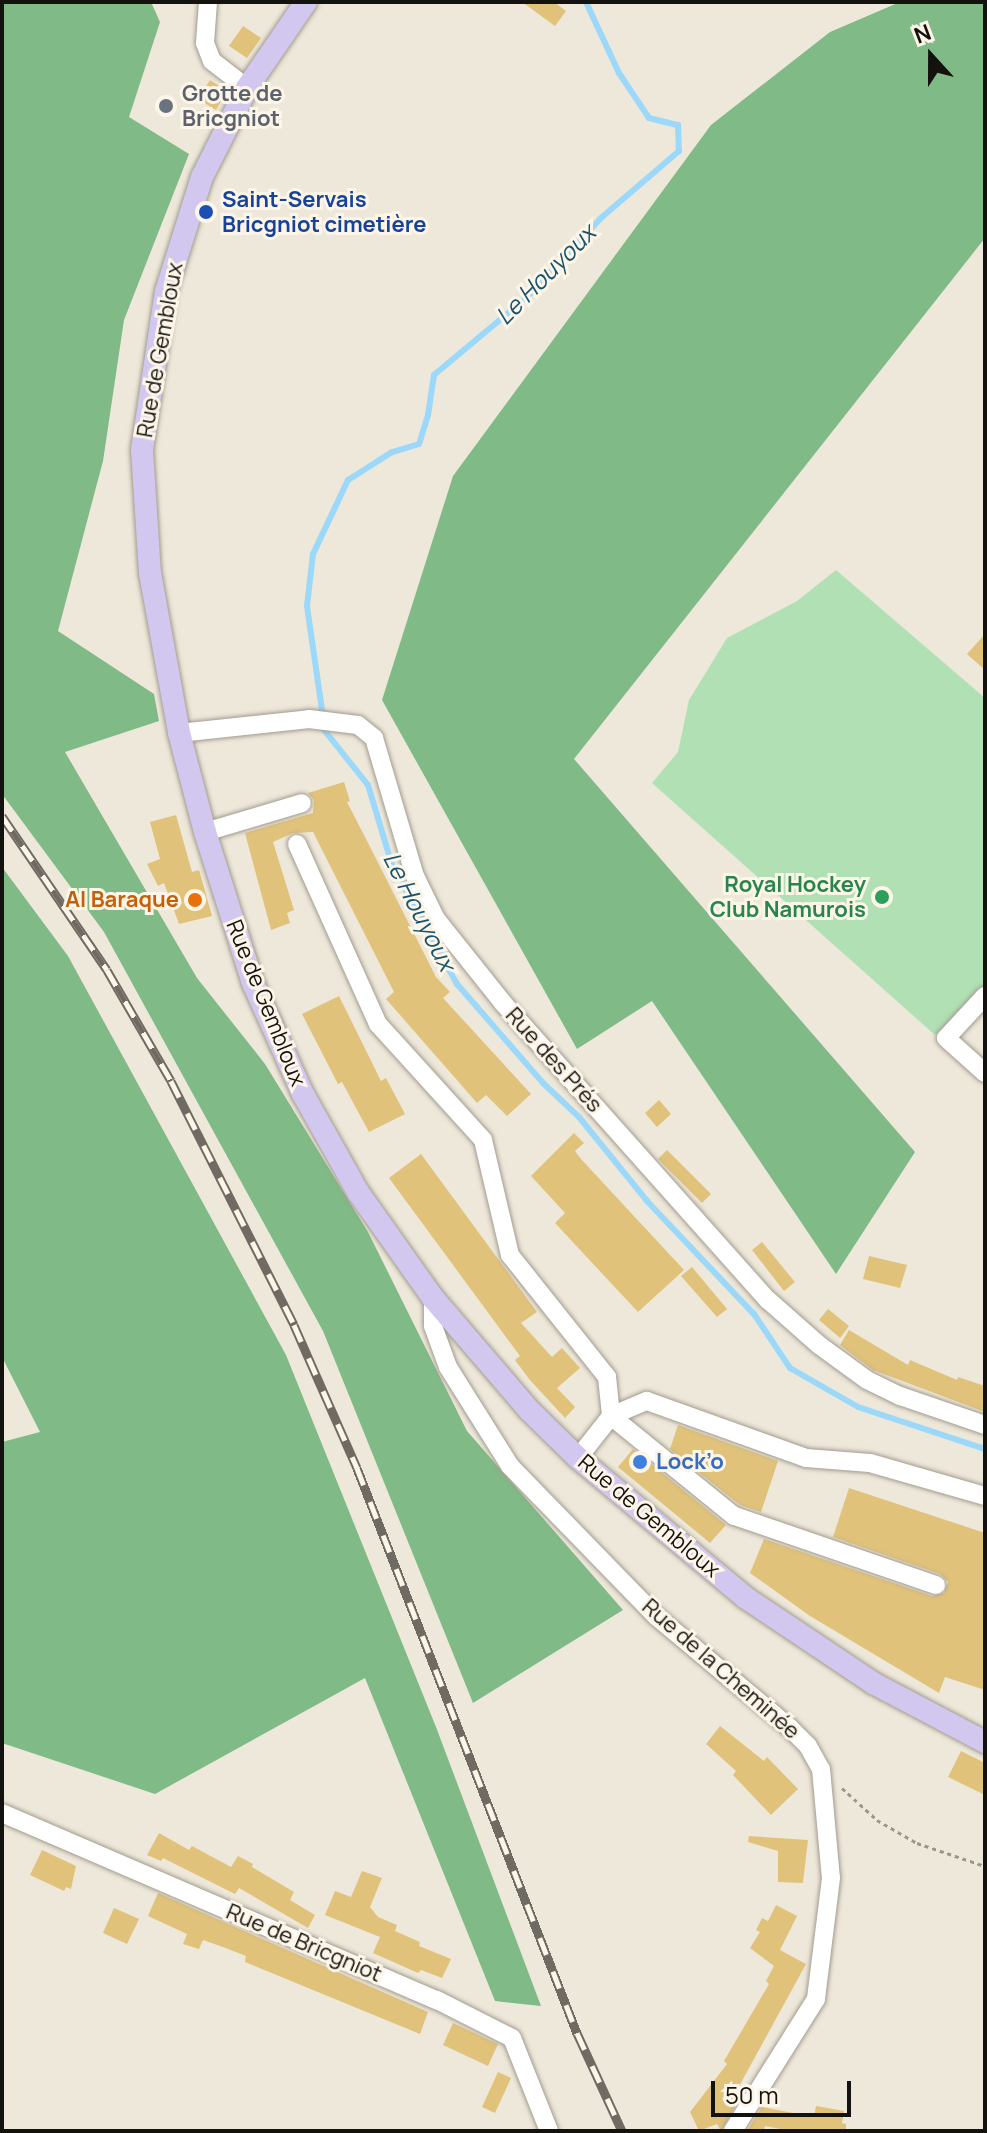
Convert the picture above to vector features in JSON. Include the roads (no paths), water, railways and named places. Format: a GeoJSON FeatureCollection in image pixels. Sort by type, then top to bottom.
{"type":"FeatureCollection","features":[{"type":"Feature","properties":{"kind":"main road","name":"Rue de Gembloux"},"geometry":{"type":"LineString","coordinates":[[306,2],[247,88],[202,177],[182,231],[166,291],[142,450],[150,573],[179,733],[205,832],[253,983],[297,1082],[358,1192],[433,1298],[530,1411],[578,1458],[746,1598],[873,1683],[985,1742]]}},
{"type":"Feature","properties":{"kind":"street"},"geometry":{"type":"LineString","coordinates":[[208,2],[205,43],[212,61],[247,88]]}},
{"type":"Feature","properties":{"kind":"street","name":"Rue des Prés"},"geometry":{"type":"LineString","coordinates":[[179,733],[309,719],[341,720],[358,725],[374,738],[415,876],[436,919],[503,1003],[768,1300],[819,1345],[867,1380],[900,1396],[985,1425]]}},
{"type":"Feature","properties":{"kind":"street"},"geometry":{"type":"LineString","coordinates":[[205,832],[302,803]]}},
{"type":"Feature","properties":{"kind":"street"},"geometry":{"type":"LineString","coordinates":[[297,844],[378,1024],[483,1140],[510,1255],[607,1377],[611,1416],[734,1516],[936,1585]]}},
{"type":"Feature","properties":{"kind":"street"},"geometry":{"type":"LineString","coordinates":[[985,996],[946,1038],[985,1073]]}},
{"type":"Feature","properties":{"kind":"street","name":"Rue de la Cheminée"},"geometry":{"type":"LineString","coordinates":[[433,1298],[433,1326],[444,1357],[510,1466],[656,1616],[790,1728],[808,1746],[821,1769],[831,1878],[816,1999],[733,2131]]}},
{"type":"Feature","properties":{"kind":"street"},"geometry":{"type":"LineString","coordinates":[[578,1458],[611,1416],[647,1401],[806,1458],[870,1463],[985,1496]]}},
{"type":"Feature","properties":{"kind":"street","name":"Rue de Bricgniot"},"geometry":{"type":"LineString","coordinates":[[2,1813],[437,2000],[512,2038],[549,2131]]}},
{"type":"Feature","properties":{"kind":"waterway","name":"Le Houyoux"},"geometry":{"type":"LineString","coordinates":[[586,2],[619,73],[649,118],[678,125],[679,151],[602,217],[526,298],[434,375],[428,415],[419,444],[392,452],[348,480],[313,554],[307,606],[325,731],[368,785],[392,865],[457,984],[543,1083],[579,1117],[647,1201],[754,1314],[790,1368],[858,1407],[985,1449]]}},
{"type":"Feature","properties":{"kind":"railway"},"geometry":{"type":"LineString","coordinates":[[2,816],[107,970],[171,1081],[294,1325],[357,1468],[577,2033],[622,2131]]}},
{"type":"Feature","properties":{"kind":"place","name":"Grotte de Bricgniot"},"geometry":{"type":"Point","coordinates":[166,106]}},
{"type":"Feature","properties":{"kind":"place","name":"Saint-Servais Bricgniot cimetière"},"geometry":{"type":"Point","coordinates":[206,212]}},
{"type":"Feature","properties":{"kind":"place","name":"Royal Hockey Club Namurois"},"geometry":{"type":"Point","coordinates":[882,897]}},
{"type":"Feature","properties":{"kind":"place","name":"Al Baraque"},"geometry":{"type":"Point","coordinates":[195,900]}},
{"type":"Feature","properties":{"kind":"place","name":"Lock’o"},"geometry":{"type":"Point","coordinates":[640,1462]}}]}
